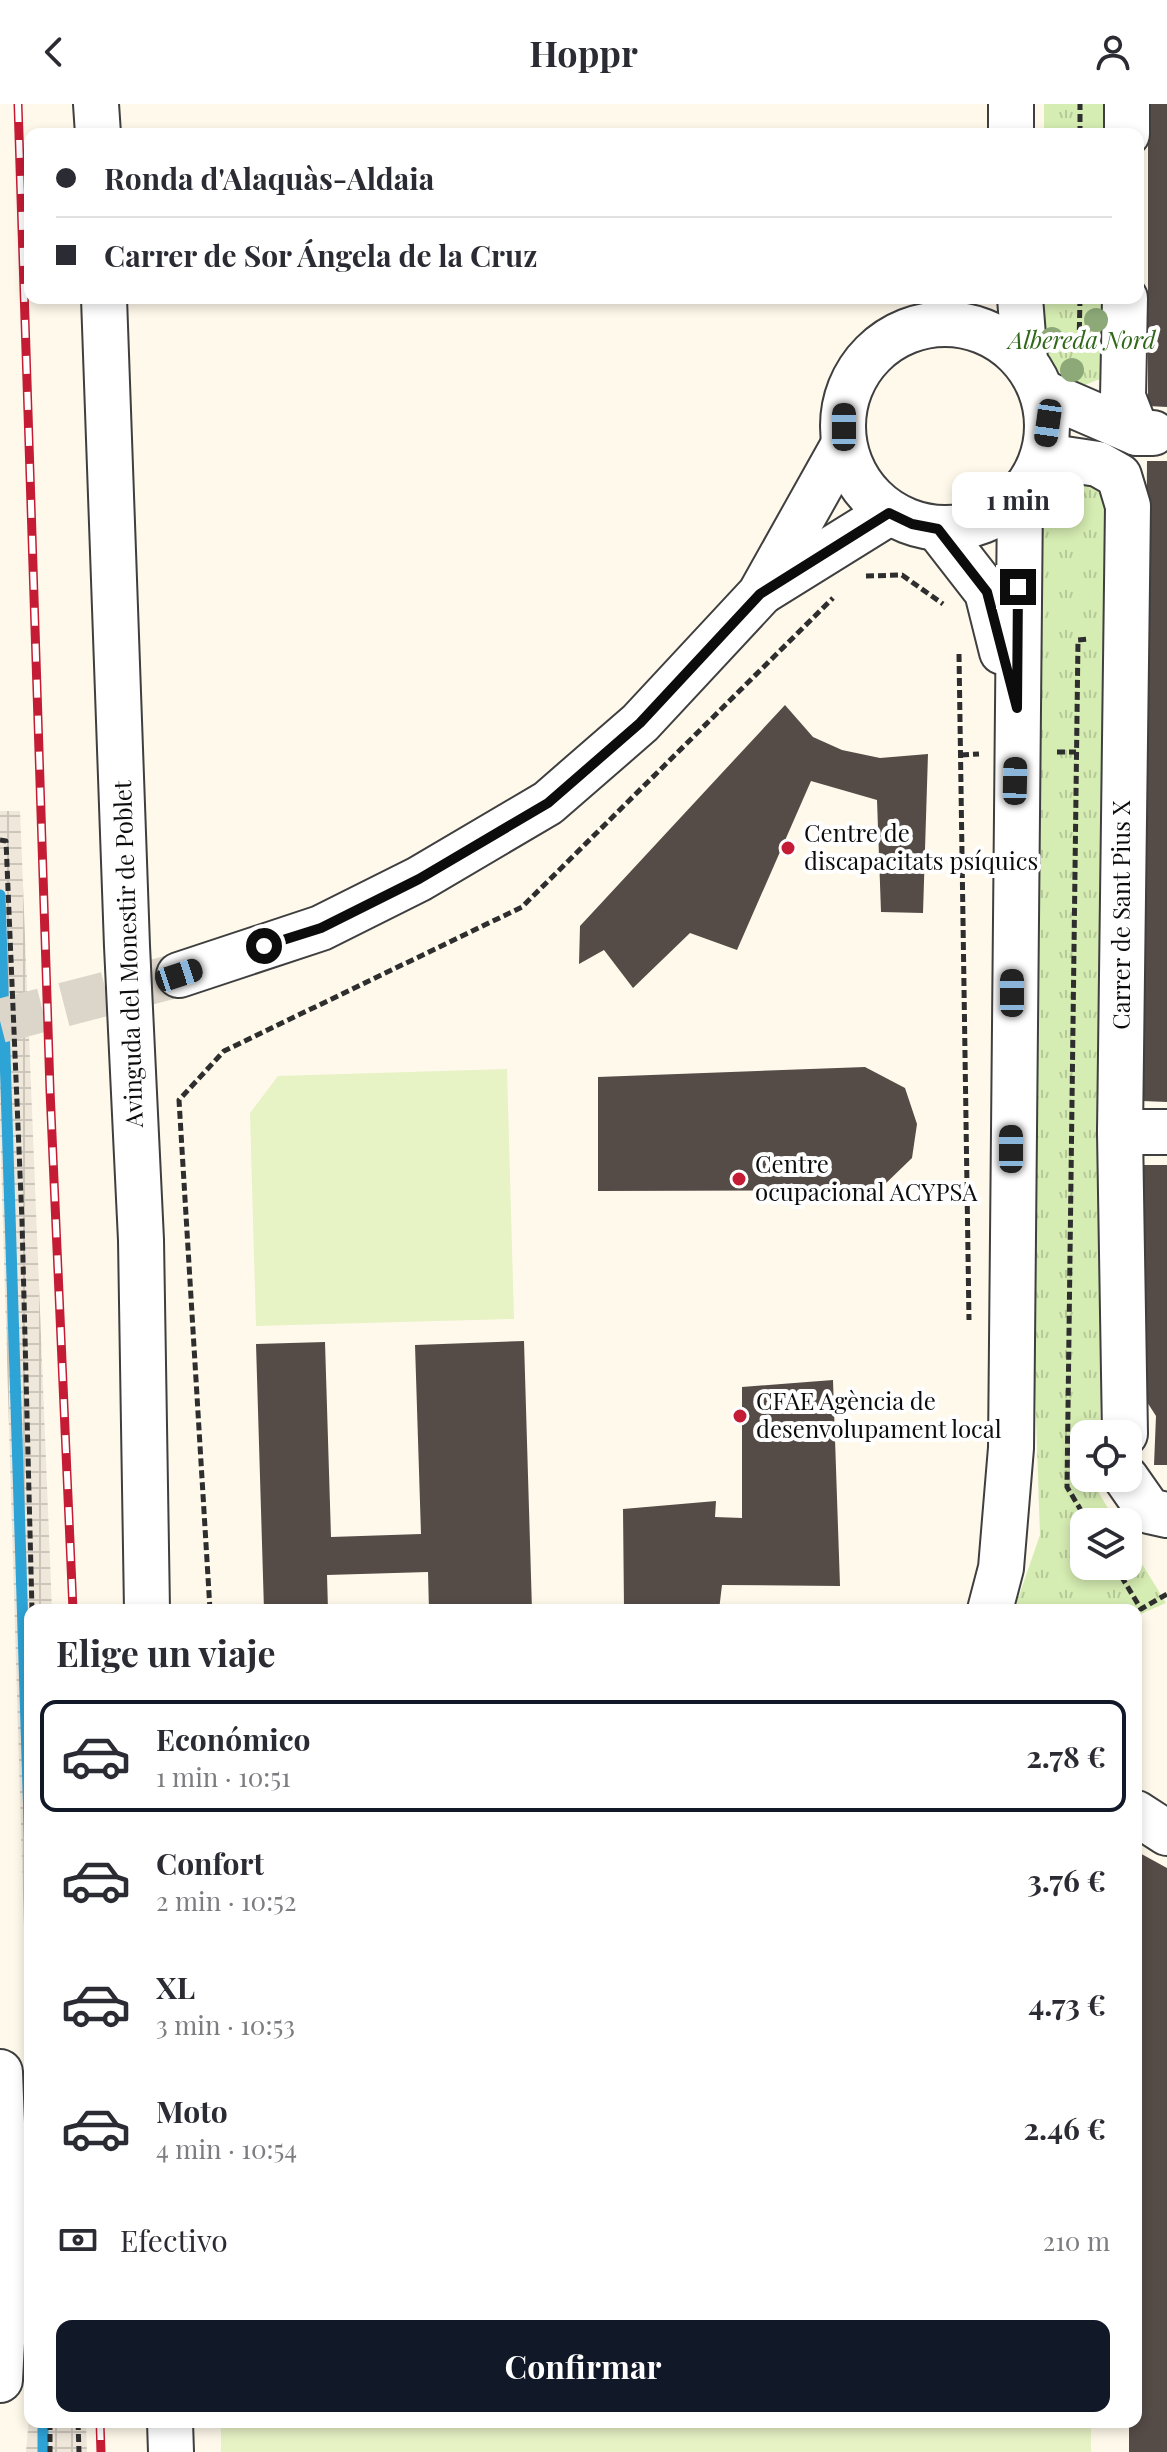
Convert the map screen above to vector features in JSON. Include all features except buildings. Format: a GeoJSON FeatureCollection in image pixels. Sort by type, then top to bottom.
{"type":"FeatureCollection","features":[{"type":"Feature","properties":{"kind":"street"},"geometry":{"type":"LineString","coordinates":[[96,104],[98,128]]}},
{"type":"Feature","properties":{"kind":"street"},"geometry":{"type":"LineString","coordinates":[[1011,104],[1011,128]]}},
{"type":"Feature","properties":{"kind":"street"},"geometry":{"type":"LineString","coordinates":[[1127,104],[1127,128]]}},
{"type":"Feature","properties":{"kind":"street","name":"Avinguda del Monestir de Poblet"},"geometry":{"type":"LineString","coordinates":[[104,304],[126,930],[141,1240],[147,1604]]}},
{"type":"Feature","properties":{"kind":"street"},"geometry":{"type":"LineString","coordinates":[[1021,304],[1033,376],[1048,423],[1044,456],[1020,497],[996,516],[968,527],[938,529],[912,524],[889,513],[868,494],[852,471],[844,444],[844,409],[855,375],[877,348],[951,310],[973,327],[1002,340],[1033,376],[1152,433]]}},
{"type":"Feature","properties":{"kind":"street"},"geometry":{"type":"LineString","coordinates":[[1125,304],[1123,397],[1152,433]]}},
{"type":"Feature","properties":{"kind":"street"},"geometry":{"type":"LineString","coordinates":[[179,975],[321,928],[419,879],[548,803],[640,723],[760,594],[844,444]]}},
{"type":"Feature","properties":{"kind":"street","name":"Carrer de Sant Pius X"},"geometry":{"type":"LineString","coordinates":[[1044,456],[1098,464],[1119,476],[1128,506],[1120,1132],[1125,1420]]}},
{"type":"Feature","properties":{"kind":"street"},"geometry":{"type":"LineString","coordinates":[[992,1604],[1001,1568],[1011,1448],[1020,497]]}},
{"type":"Feature","properties":{"kind":"street"},"geometry":{"type":"LineString","coordinates":[[760,594],[889,513]]}},
{"type":"Feature","properties":{"kind":"street"},"geometry":{"type":"LineString","coordinates":[[938,529],[987,592],[1017,708]]}},
{"type":"Feature","properties":{"kind":"street"},"geometry":{"type":"LineString","coordinates":[[1120,1132],[1167,1132]]}},
{"type":"Feature","properties":{"kind":"street"},"geometry":{"type":"LineString","coordinates":[[1134,1492],[1149,1511],[1167,1515]]}},
{"type":"Feature","properties":{"kind":"street"},"geometry":{"type":"LineString","coordinates":[[1142,1817],[1167,1833]]}},
{"type":"Feature","properties":{"kind":"street"},"geometry":{"type":"LineString","coordinates":[[0,2072],[4,2247],[0,2380]]}},
{"type":"Feature","properties":{"kind":"street"},"geometry":{"type":"LineString","coordinates":[[170,2428],[171,2452]]}},
{"type":"Feature","properties":{"kind":"path"},"geometry":{"type":"LineString","coordinates":[[1080,104],[1080,128]]}},
{"type":"Feature","properties":{"kind":"path"},"geometry":{"type":"LineString","coordinates":[[855,576],[902,575],[947,607]]}},
{"type":"Feature","properties":{"kind":"path"},"geometry":{"type":"LineString","coordinates":[[210,1604],[179,1100],[224,1051],[522,907],[844,587]]}},
{"type":"Feature","properties":{"kind":"path"},"geometry":{"type":"LineString","coordinates":[[959,646],[969,1326]]}},
{"type":"Feature","properties":{"kind":"path"},"geometry":{"type":"LineString","coordinates":[[0,840],[6,841],[12,984],[32,1604]]}},
{"type":"Feature","properties":{"kind":"path"},"geometry":{"type":"LineString","coordinates":[[1123,1580],[1138,1604]]}},
{"type":"Feature","properties":{"kind":"path"},"geometry":{"type":"LineString","coordinates":[[1142,1608],[1167,1594]]}},
{"type":"Feature","properties":{"kind":"path"},"geometry":{"type":"LineString","coordinates":[[50,2428],[50,2452]]}},
{"type":"Feature","properties":{"kind":"path"},"geometry":{"type":"LineString","coordinates":[[78,2428],[79,2452]]}},
{"type":"Feature","properties":{"kind":"green space"},"geometry":{"type":"Polygon","coordinates":[[[1044,104],[1114,104],[1114,128],[1044,128],[1044,104]]]}},
{"type":"Feature","properties":{"kind":"green space","name":"Albereda Nord"},"geometry":{"type":"Polygon","coordinates":[[[1043,304],[1117,304],[1113,374],[1082,386],[1067,379],[1050,361],[1043,327],[1043,304]]]}},
{"type":"Feature","properties":{"kind":"green space"},"geometry":{"type":"Polygon","coordinates":[[[1066,481],[1086,482],[1108,491],[1106,1164],[1100,1420],[1070,1420],[1070,1492],[1099,1492],[1108,1508],[1070,1508],[1070,1580],[1142,1580],[1142,1564],[1166,1603],[1142,1613],[1142,1604],[1016,1604],[1040,1535],[1030,1237],[1032,526],[1046,491],[1066,481]]]}},
{"type":"Feature","properties":{"kind":"green space"},"geometry":{"type":"Polygon","coordinates":[[[507,1069],[514,1319],[256,1326],[250,1113],[278,1076],[507,1069]]]}},
{"type":"Feature","properties":{"kind":"green space"},"geometry":{"type":"Polygon","coordinates":[[[221,2428],[1091,2428],[1091,2452],[221,2452],[221,2428]]]}},
{"type":"Feature","properties":{"kind":"shaded area"},"geometry":{"type":"Polygon","coordinates":[[[0,811],[20,811],[52,1604],[24,1604],[24,1928],[0,1127],[0,811]]]}},
{"type":"Feature","properties":{"kind":"shaded area"},"geometry":{"type":"Polygon","coordinates":[[[28,2428],[86,2428],[87,2452],[26,2452],[28,2428]]]}},
{"type":"Feature","properties":{"kind":"waterway"},"geometry":{"type":"LineString","coordinates":[[0,895],[24,1661]]}},
{"type":"Feature","properties":{"kind":"waterway"},"geometry":{"type":"LineString","coordinates":[[43,2428],[43,2452]]}},
{"type":"Feature","properties":{"kind":"tunnel"},"geometry":{"type":"LineString","coordinates":[[0,1021],[179,975]]}},
{"type":"Feature","properties":{"kind":"railway"},"geometry":{"type":"LineString","coordinates":[[18,104],[24,289]]}},
{"type":"Feature","properties":{"kind":"railway"},"geometry":{"type":"LineString","coordinates":[[24,304],[50,1090],[73,1604]]}},
{"type":"Feature","properties":{"kind":"railway"},"geometry":{"type":"LineString","coordinates":[[100,2428],[101,2452]]}},
{"type":"Feature","properties":{"kind":"place","name":"Centre de discapacitats psíquics"},"geometry":{"type":"Point","coordinates":[788,848]}},
{"type":"Feature","properties":{"kind":"place","name":"Centre ocupacional ACYPSA"},"geometry":{"type":"Point","coordinates":[739,1179]}},
{"type":"Feature","properties":{"kind":"place","name":"CFAE Agència de desenvolupament local"},"geometry":{"type":"Point","coordinates":[740,1416]}},
{"type":"Feature","properties":{"kind":"route"},"geometry":{"type":"LineString","coordinates":[[264,946],[321,928],[419,879],[548,803],[640,723],[760,594],[889,513],[912,524],[938,529],[987,592],[1017,708],[1018,587]]}}]}
